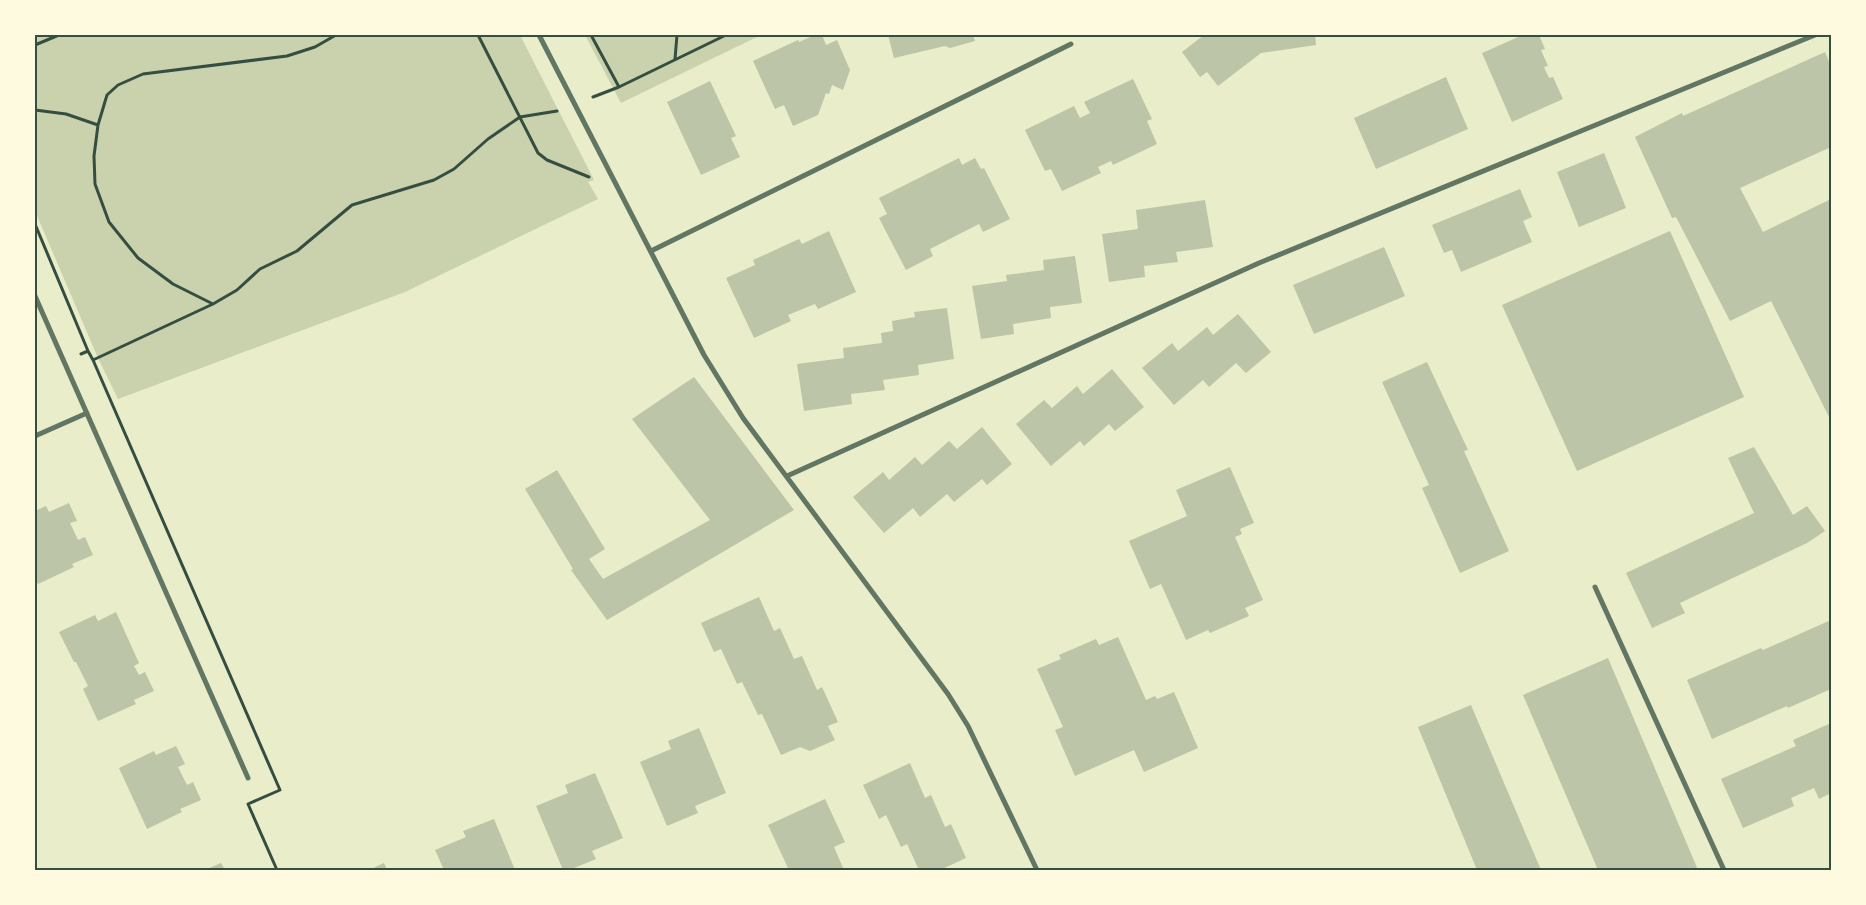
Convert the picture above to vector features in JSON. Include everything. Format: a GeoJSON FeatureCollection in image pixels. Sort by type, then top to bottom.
{"type":"FeatureCollection","features":[{"type":"Feature","properties":{"kind":"street"},"geometry":{"type":"LineString","coordinates":[[539,35],[704,355],[743,418],[948,694],[968,726],[1038,870]]}},
{"type":"Feature","properties":{"kind":"street"},"geometry":{"type":"LineString","coordinates":[[787,476],[1259,263],[1805,37],[1815,35]]}},
{"type":"Feature","properties":{"kind":"street"},"geometry":{"type":"LineString","coordinates":[[651,251],[1071,44]]}},
{"type":"Feature","properties":{"kind":"street"},"geometry":{"type":"LineString","coordinates":[[35,296],[248,778]]}},
{"type":"Feature","properties":{"kind":"street"},"geometry":{"type":"LineString","coordinates":[[35,436],[87,412]]}},
{"type":"Feature","properties":{"kind":"street"},"geometry":{"type":"LineString","coordinates":[[1595,588],[1724,870]]}},
{"type":"Feature","properties":{"kind":"path"},"geometry":{"type":"LineString","coordinates":[[35,45],[59,35]]}},
{"type":"Feature","properties":{"kind":"path"},"geometry":{"type":"LineString","coordinates":[[213,304],[173,284],[138,258],[109,222],[96,184],[94,156],[98,125],[107,96],[118,84],[143,74],[287,56],[315,47],[336,35]]}},
{"type":"Feature","properties":{"kind":"path"},"geometry":{"type":"LineString","coordinates":[[478,35],[538,153],[547,160],[593,178],[616,184]]}},
{"type":"Feature","properties":{"kind":"path"},"geometry":{"type":"LineString","coordinates":[[591,35],[618,87]]}},
{"type":"Feature","properties":{"kind":"path"},"geometry":{"type":"LineString","coordinates":[[675,59],[677,35]]}},
{"type":"Feature","properties":{"kind":"path"},"geometry":{"type":"LineString","coordinates":[[93,360],[213,304],[237,290],[260,269],[297,251],[352,205],[434,180],[454,169],[488,139],[520,117],[559,110],[618,87],[726,35]]}},
{"type":"Feature","properties":{"kind":"path"},"geometry":{"type":"LineString","coordinates":[[35,110],[66,114],[98,125]]}},
{"type":"Feature","properties":{"kind":"path"},"geometry":{"type":"LineString","coordinates":[[35,224],[88,351],[280,790],[248,804],[276,870]]}},
{"type":"Feature","properties":{"kind":"path"},"geometry":{"type":"LineString","coordinates":[[64,362],[88,351]]}},
{"type":"Feature","properties":{"kind":"green space"},"geometry":{"type":"Polygon","coordinates":[[[35,35],[520,35],[594,180],[588,182],[598,199],[405,292],[118,399],[98,358],[35,211],[35,35]]]}},
{"type":"Feature","properties":{"kind":"green space"},"geometry":{"type":"Polygon","coordinates":[[[585,35],[761,35],[621,103],[585,35]]]}},
{"type":"Feature","properties":{"kind":"building"},"geometry":{"type":"Polygon","coordinates":[[[815,35],[822,35],[826,45],[837,40],[850,70],[843,90],[832,85],[829,94],[826,93],[818,115],[793,126],[784,105],[775,109],[753,61],[798,40],[799,42],[815,35]]]}},
{"type":"Feature","properties":{"kind":"building"},"geometry":{"type":"Polygon","coordinates":[[[888,35],[973,35],[975,41],[950,48],[945,46],[894,58],[888,35]]]}},
{"type":"Feature","properties":{"kind":"building"},"geometry":{"type":"Polygon","coordinates":[[[1204,35],[1315,35],[1316,45],[1261,53],[1218,86],[1207,72],[1200,77],[1182,52],[1204,35]]]}},
{"type":"Feature","properties":{"kind":"building"},"geometry":{"type":"Polygon","coordinates":[[[1523,35],[1539,35],[1545,49],[1541,50],[1548,66],[1544,67],[1549,78],[1553,77],[1563,99],[1512,122],[1482,53],[1523,35]]]}},
{"type":"Feature","properties":{"kind":"building"},"geometry":{"type":"Polygon","coordinates":[[[1825,52],[1831,66],[1831,147],[1740,188],[1763,232],[1831,199],[1831,421],[1771,301],[1730,321],[1676,217],[1672,218],[1635,137],[1682,113],[1683,116],[1825,52]]]}},
{"type":"Feature","properties":{"kind":"building"},"geometry":{"type":"Polygon","coordinates":[[[1446,77],[1468,129],[1376,169],[1354,118],[1446,77]]]}},
{"type":"Feature","properties":{"kind":"building"},"geometry":{"type":"Polygon","coordinates":[[[1133,79],[1152,119],[1147,121],[1157,144],[1113,165],[1111,161],[1098,167],[1101,173],[1062,191],[1051,169],[1045,171],[1025,130],[1074,106],[1080,118],[1090,113],[1084,102],[1133,79]]]}},
{"type":"Feature","properties":{"kind":"building"},"geometry":{"type":"Polygon","coordinates":[[[710,81],[736,136],[731,138],[740,157],[701,175],[667,102],[710,81]]]}},
{"type":"Feature","properties":{"kind":"building"},"geometry":{"type":"Polygon","coordinates":[[[1604,153],[1626,208],[1579,227],[1557,172],[1604,153]]]}},
{"type":"Feature","properties":{"kind":"building"},"geometry":{"type":"Polygon","coordinates":[[[959,158],[962,165],[975,158],[981,169],[984,168],[1010,219],[983,232],[979,224],[930,249],[933,256],[906,270],[879,218],[887,214],[879,198],[959,158]]]}},
{"type":"Feature","properties":{"kind":"building"},"geometry":{"type":"Polygon","coordinates":[[[1520,189],[1532,217],[1523,221],[1532,242],[1461,272],[1452,250],[1444,253],[1432,225],[1520,189]]]}},
{"type":"Feature","properties":{"kind":"building"},"geometry":{"type":"Polygon","coordinates":[[[1205,200],[1213,247],[1176,252],[1178,262],[1144,266],[1145,277],[1109,282],[1102,234],[1138,229],[1136,210],[1205,200]]]}},
{"type":"Feature","properties":{"kind":"building"},"geometry":{"type":"Polygon","coordinates":[[[829,231],[856,292],[818,309],[815,304],[788,315],[791,321],[754,338],[726,278],[755,265],[753,260],[799,239],[802,244],[829,231]]]}},
{"type":"Feature","properties":{"kind":"building"},"geometry":{"type":"Polygon","coordinates":[[[1670,231],[1744,397],[1577,471],[1502,305],[1670,231]]]}},
{"type":"Feature","properties":{"kind":"building"},"geometry":{"type":"Polygon","coordinates":[[[1384,247],[1405,296],[1314,334],[1293,285],[1384,247]]]}},
{"type":"Feature","properties":{"kind":"building"},"geometry":{"type":"Polygon","coordinates":[[[1075,256],[1082,303],[1050,307],[1051,318],[1013,324],[1014,334],[981,339],[972,286],[1007,281],[1006,275],[1044,270],[1043,260],[1075,256]]]}},
{"type":"Feature","properties":{"kind":"building"},"geometry":{"type":"Polygon","coordinates":[[[947,308],[954,359],[918,365],[919,375],[883,380],[885,390],[851,394],[852,404],[804,411],[797,364],[844,358],[843,348],[882,343],[881,333],[893,331],[892,321],[915,317],[914,312],[947,308]]]}},
{"type":"Feature","properties":{"kind":"building"},"geometry":{"type":"Polygon","coordinates":[[[1238,314],[1271,352],[1246,373],[1236,363],[1209,387],[1203,380],[1174,405],[1142,368],[1172,343],[1178,351],[1207,327],[1213,335],[1238,314]]]}},
{"type":"Feature","properties":{"kind":"building"},"geometry":{"type":"Polygon","coordinates":[[[1427,362],[1468,450],[1464,451],[1509,551],[1460,573],[1422,488],[1429,485],[1382,382],[1427,362]]]}},
{"type":"Feature","properties":{"kind":"building"},"geometry":{"type":"Polygon","coordinates":[[[1112,369],[1144,407],[1115,431],[1109,424],[1084,446],[1080,441],[1051,466],[1016,424],[1044,400],[1052,408],[1077,386],[1083,394],[1112,369]]]}},
{"type":"Feature","properties":{"kind":"building"},"geometry":{"type":"Polygon","coordinates":[[[694,377],[794,510],[607,620],[571,570],[573,569],[525,489],[557,470],[605,549],[589,559],[603,579],[710,520],[632,419],[694,377]]]}},
{"type":"Feature","properties":{"kind":"building"},"geometry":{"type":"Polygon","coordinates":[[[982,427],[1012,464],[987,485],[982,479],[954,502],[947,494],[920,517],[913,508],[884,533],[853,497],[883,472],[889,480],[915,457],[922,465],[949,441],[957,449],[982,427]]]}},
{"type":"Feature","properties":{"kind":"building"},"geometry":{"type":"Polygon","coordinates":[[[1754,447],[1793,515],[1807,506],[1825,531],[1807,543],[1680,603],[1685,613],[1652,628],[1626,573],[1754,513],[1728,458],[1754,447]]]}},
{"type":"Feature","properties":{"kind":"building"},"geometry":{"type":"Polygon","coordinates":[[[1230,467],[1254,523],[1240,529],[1242,534],[1235,537],[1263,600],[1245,608],[1249,616],[1210,633],[1208,630],[1186,640],[1161,584],[1150,589],[1129,541],[1187,516],[1176,490],[1230,467]]]}},
{"type":"Feature","properties":{"kind":"building"},"geometry":{"type":"Polygon","coordinates":[[[69,503],[77,521],[70,523],[78,540],[85,537],[93,555],[72,564],[74,567],[38,584],[35,578],[35,511],[46,506],[49,512],[69,503]]]}},
{"type":"Feature","properties":{"kind":"building"},"geometry":{"type":"Polygon","coordinates":[[[759,597],[774,631],[780,628],[794,659],[802,656],[817,690],[822,687],[838,722],[828,726],[835,740],[810,751],[800,747],[781,755],[762,714],[758,715],[742,682],[737,684],[721,649],[714,652],[701,623],[759,597]]]}},
{"type":"Feature","properties":{"kind":"building"},"geometry":{"type":"Polygon","coordinates":[[[116,612],[139,663],[134,666],[139,675],[145,672],[154,691],[134,700],[136,704],[98,721],[83,689],[88,686],[59,632],[95,615],[98,621],[116,612]]]}},
{"type":"Feature","properties":{"kind":"building"},"geometry":{"type":"Polygon","coordinates":[[[1831,620],[1831,689],[1712,739],[1687,680],[1761,648],[1763,650],[1831,620]]]}},
{"type":"Feature","properties":{"kind":"building"},"geometry":{"type":"Polygon","coordinates":[[[1118,637],[1146,700],[1155,696],[1157,699],[1174,692],[1198,748],[1144,772],[1134,750],[1075,776],[1055,730],[1063,727],[1037,669],[1061,659],[1059,655],[1096,639],[1099,645],[1118,637]]]}},
{"type":"Feature","properties":{"kind":"building"},"geometry":{"type":"Polygon","coordinates":[[[1608,658],[1698,870],[1598,870],[1523,695],[1608,658]]]}},
{"type":"Feature","properties":{"kind":"building"},"geometry":{"type":"Polygon","coordinates":[[[1471,705],[1541,870],[1477,870],[1418,727],[1471,705]]]}},
{"type":"Feature","properties":{"kind":"building"},"geometry":{"type":"Polygon","coordinates":[[[1831,723],[1831,793],[1819,799],[1814,788],[1791,798],[1794,806],[1743,828],[1721,779],[1796,746],[1793,740],[1831,723]]]}},
{"type":"Feature","properties":{"kind":"building"},"geometry":{"type":"Polygon","coordinates":[[[699,728],[726,793],[695,806],[698,813],[667,826],[640,762],[671,749],[668,741],[699,728]]]}},
{"type":"Feature","properties":{"kind":"building"},"geometry":{"type":"Polygon","coordinates":[[[176,746],[185,764],[178,767],[187,785],[193,782],[201,800],[180,809],[182,812],[147,829],[119,768],[154,751],[156,755],[176,746]]]}},
{"type":"Feature","properties":{"kind":"building"},"geometry":{"type":"Polygon","coordinates":[[[910,763],[925,798],[931,795],[945,827],[951,824],[966,858],[940,870],[919,870],[907,844],[901,847],[886,815],[879,819],[863,785],[910,763]]]}},
{"type":"Feature","properties":{"kind":"building"},"geometry":{"type":"Polygon","coordinates":[[[595,773],[623,838],[592,851],[596,859],[569,870],[563,870],[536,806],[568,793],[565,785],[595,773]]]}},
{"type":"Feature","properties":{"kind":"building"},"geometry":{"type":"Polygon","coordinates":[[[825,799],[845,842],[834,847],[844,870],[783,870],[788,868],[768,825],[825,799]]]}},
{"type":"Feature","properties":{"kind":"building"},"geometry":{"type":"Polygon","coordinates":[[[494,819],[515,870],[444,870],[435,850],[466,837],[463,831],[494,819]]]}},
{"type":"Feature","properties":{"kind":"building"},"geometry":{"type":"Polygon","coordinates":[[[221,863],[225,870],[205,870],[221,863]]]}},
{"type":"Feature","properties":{"kind":"building"},"geometry":{"type":"Polygon","coordinates":[[[384,863],[387,870],[369,870],[384,863]]]}}]}
